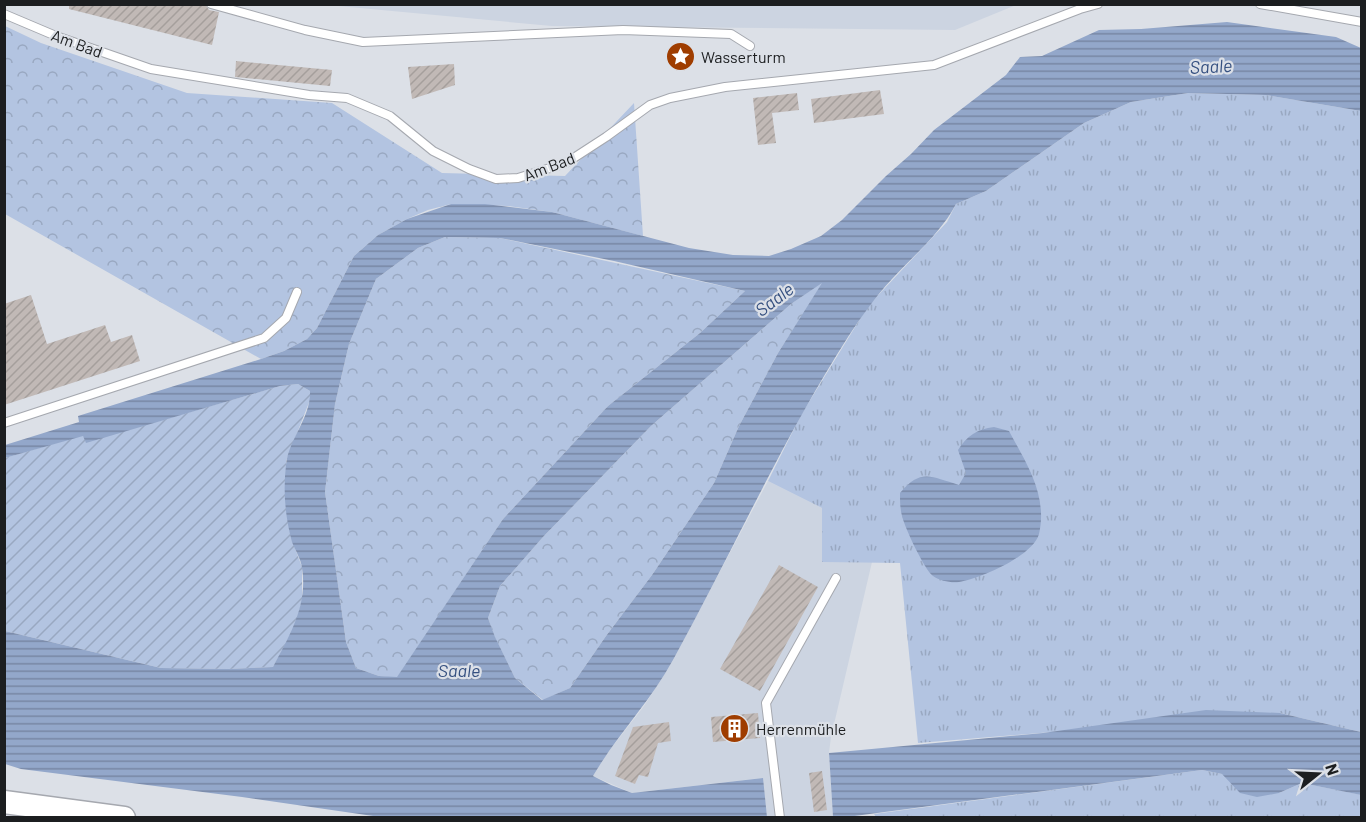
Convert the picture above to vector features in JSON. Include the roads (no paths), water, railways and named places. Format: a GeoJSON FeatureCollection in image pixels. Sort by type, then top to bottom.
{"type":"FeatureCollection","features":[{"type":"Feature","properties":{"kind":"street"},"geometry":{"type":"LineString","coordinates":[[4,802],[124,818]]}},
{"type":"Feature","properties":{"kind":"lane"},"geometry":{"type":"LineString","coordinates":[[211,4],[305,30],[363,42],[623,30],[731,34],[750,46]]}},
{"type":"Feature","properties":{"kind":"lane","name":"Am Bad"},"geometry":{"type":"LineString","coordinates":[[4,14],[56,36],[151,69],[309,95],[347,98],[390,116],[433,151],[469,169],[496,179],[518,178],[566,163],[650,105],[670,98],[725,87],[934,65],[1098,4]]}},
{"type":"Feature","properties":{"kind":"lane"},"geometry":{"type":"LineString","coordinates":[[1260,4],[1362,22]]}},
{"type":"Feature","properties":{"kind":"lane"},"geometry":{"type":"LineString","coordinates":[[4,423],[264,338],[286,318],[297,292]]}},
{"type":"Feature","properties":{"kind":"lane"},"geometry":{"type":"LineString","coordinates":[[780,818],[766,704],[836,578]]}},
{"type":"Feature","properties":{"kind":"water","name":"Saale"},"geometry":{"type":"Polygon","coordinates":[[[1227,22],[1336,37],[1361,48],[1361,111],[1266,95],[1188,93],[1131,102],[1084,123],[986,191],[956,204],[935,234],[880,293],[848,337],[801,416],[673,660],[593,776],[632,793],[763,778],[767,817],[380,817],[21,769],[5,764],[5,631],[161,668],[273,667],[296,619],[302,595],[302,568],[292,542],[286,513],[285,484],[288,455],[304,419],[310,391],[298,384],[280,386],[86,443],[83,436],[5,458],[5,445],[79,422],[78,416],[284,351],[307,339],[317,328],[354,256],[378,235],[407,219],[451,204],[485,204],[552,212],[689,248],[733,255],[769,256],[791,249],[821,236],[842,220],[934,130],[1006,75],[1020,57],[1042,56],[1099,30],[1227,22]],[[445,237],[418,248],[376,279],[349,344],[335,404],[325,492],[346,642],[356,668],[379,676],[397,677],[503,519],[608,406],[700,333],[745,291],[500,238],[445,237]],[[822,283],[791,304],[651,426],[543,537],[500,586],[488,618],[495,637],[515,678],[542,700],[570,688],[652,575],[714,483],[739,426],[778,353],[822,283]]]}},
{"type":"Feature","properties":{"kind":"water"},"geometry":{"type":"Polygon","coordinates":[[[994,427],[1009,431],[1034,480],[1040,506],[1039,534],[1027,550],[1005,565],[968,580],[949,582],[942,580],[929,572],[915,548],[902,516],[900,493],[907,485],[921,477],[934,477],[959,485],[966,473],[958,450],[973,434],[982,429],[994,427]]]}},
{"type":"Feature","properties":{"kind":"water"},"geometry":{"type":"Polygon","coordinates":[[[1206,710],[1280,713],[1361,732],[1361,795],[1302,783],[1279,793],[1257,797],[1240,793],[1222,774],[1202,770],[833,817],[829,753],[1043,733],[1206,710]]]}},
{"type":"Feature","properties":{"kind":"place","name":"Wasserturm"},"geometry":{"type":"Point","coordinates":[680,56]}},
{"type":"Feature","properties":{"kind":"place","name":"Herrenmühle"},"geometry":{"type":"Point","coordinates":[735,728]}}]}
